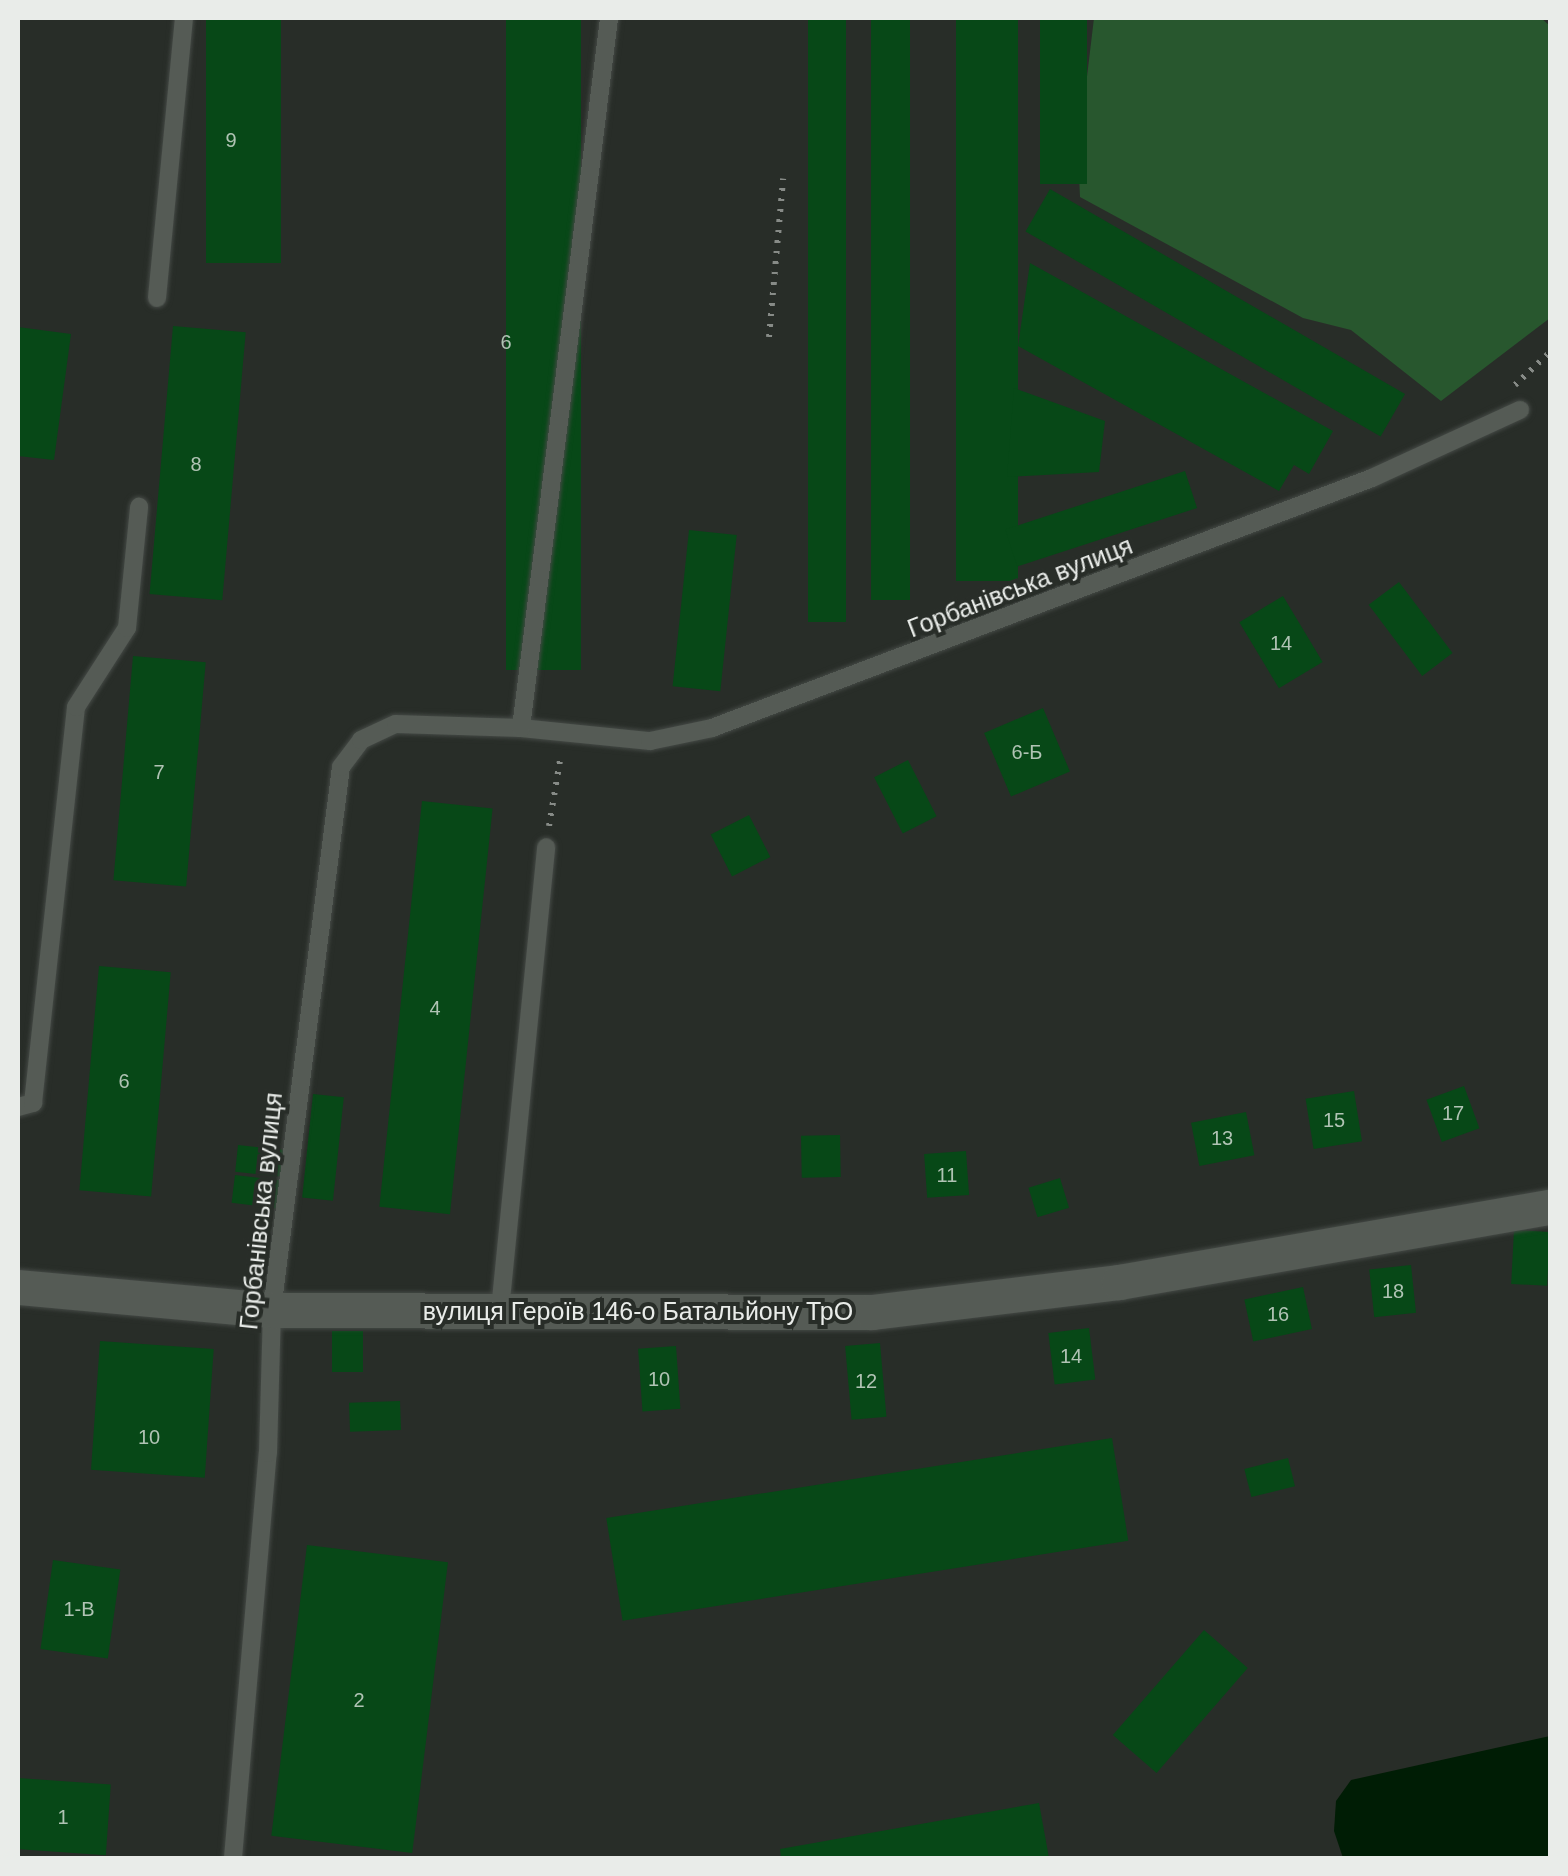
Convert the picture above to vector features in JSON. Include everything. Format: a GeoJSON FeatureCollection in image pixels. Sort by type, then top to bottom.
{"type":"FeatureCollection","features":[{"type":"Feature","properties":{"kind":"street","name":"вулиця Героїв 146-о Батальйону ТрО"},"geometry":{"type":"LineString","coordinates":[[18,1286],[272,1310],[500,1310],[642,1316],[872,1312],[1119,1282],[1550,1207]]}},
{"type":"Feature","properties":{"kind":"lane"},"geometry":{"type":"LineString","coordinates":[[157,298],[184,18]]}},
{"type":"Feature","properties":{"kind":"lane"},"geometry":{"type":"LineString","coordinates":[[521,728],[609,18]]}},
{"type":"Feature","properties":{"kind":"lane","name":"Горбанівська вулиця"},"geometry":{"type":"LineString","coordinates":[[233,1858],[268,1453],[272,1310],[340,767],[362,740],[396,724],[521,728],[650,741],[712,728],[1372,478],[1520,410]]}},
{"type":"Feature","properties":{"kind":"lane"},"geometry":{"type":"LineString","coordinates":[[18,1107],[33,1103],[76,707],[126,628],[140,507]]}},
{"type":"Feature","properties":{"kind":"lane"},"geometry":{"type":"LineString","coordinates":[[500,1310],[546,847]]}},
{"type":"Feature","properties":{"kind":"path"},"geometry":{"type":"LineString","coordinates":[[770,337],[783,179]]}},
{"type":"Feature","properties":{"kind":"path"},"geometry":{"type":"LineString","coordinates":[[546,847],[564,733]]}},
{"type":"Feature","properties":{"kind":"green space"},"geometry":{"type":"Polygon","coordinates":[[[1094,18],[1541,18],[1550,26],[1550,318],[1441,401],[1351,330],[1303,318],[1080,197],[1078,152],[1094,18]]]}},
{"type":"Feature","properties":{"kind":"shaded area"},"geometry":{"type":"Polygon","coordinates":[[[1550,1736],[1550,1858],[1343,1858],[1334,1831],[1336,1801],[1351,1780],[1550,1736]]]}},
{"type":"Feature","properties":{"kind":"building"},"geometry":{"type":"Polygon","coordinates":[[[206,18],[281,18],[281,263],[206,263],[206,18]]]}},
{"type":"Feature","properties":{"kind":"building"},"geometry":{"type":"Polygon","coordinates":[[[506,18],[581,18],[581,670],[506,670],[506,18]]]}},
{"type":"Feature","properties":{"kind":"building"},"geometry":{"type":"Polygon","coordinates":[[[808,18],[846,18],[846,622],[808,622],[808,18]]]}},
{"type":"Feature","properties":{"kind":"building"},"geometry":{"type":"Polygon","coordinates":[[[871,18],[910,18],[910,600],[871,600],[871,18]]]}},
{"type":"Feature","properties":{"kind":"building"},"geometry":{"type":"Polygon","coordinates":[[[956,18],[1018,18],[1018,581],[956,581],[956,18]]]}},
{"type":"Feature","properties":{"kind":"building"},"geometry":{"type":"Polygon","coordinates":[[[1040,18],[1087,18],[1087,184],[1040,184],[1040,18]]]}},
{"type":"Feature","properties":{"kind":"building"},"geometry":{"type":"Polygon","coordinates":[[[1050,189],[1405,394],[1381,436],[1026,231],[1050,189]]]}},
{"type":"Feature","properties":{"kind":"building"},"geometry":{"type":"Polygon","coordinates":[[[1030,263],[1333,431],[1309,474],[1294,465],[1279,491],[1018,346],[1030,263]]]}},
{"type":"Feature","properties":{"kind":"building"},"geometry":{"type":"Polygon","coordinates":[[[173,326],[246,332],[222,600],[150,594],[173,326]]]}},
{"type":"Feature","properties":{"kind":"building"},"geometry":{"type":"Polygon","coordinates":[[[18,327],[71,334],[54,460],[18,456],[18,327]]]}},
{"type":"Feature","properties":{"kind":"building"},"geometry":{"type":"Polygon","coordinates":[[[1014,388],[1105,421],[1099,472],[1007,477],[1014,388]]]}},
{"type":"Feature","properties":{"kind":"building"},"geometry":{"type":"Polygon","coordinates":[[[1185,471],[1197,508],[1017,566],[1005,529],[1185,471]]]}},
{"type":"Feature","properties":{"kind":"building"},"geometry":{"type":"Polygon","coordinates":[[[689,530],[737,535],[720,691],[673,686],[689,530]]]}},
{"type":"Feature","properties":{"kind":"building"},"geometry":{"type":"Polygon","coordinates":[[[1399,582],[1453,653],[1422,676],[1369,605],[1399,582]]]}},
{"type":"Feature","properties":{"kind":"building"},"geometry":{"type":"Polygon","coordinates":[[[1283,596],[1323,662],[1279,688],[1239,622],[1283,596]]]}},
{"type":"Feature","properties":{"kind":"building"},"geometry":{"type":"Polygon","coordinates":[[[133,656],[206,662],[186,887],[113,880],[133,656]]]}},
{"type":"Feature","properties":{"kind":"building"},"geometry":{"type":"Polygon","coordinates":[[[1043,708],[1070,772],[1011,797],[984,733],[1043,708]]]}},
{"type":"Feature","properties":{"kind":"building"},"geometry":{"type":"Polygon","coordinates":[[[908,760],[937,816],[903,833],[874,777],[908,760]]]}},
{"type":"Feature","properties":{"kind":"building"},"geometry":{"type":"Polygon","coordinates":[[[422,801],[493,808],[450,1214],[379,1207],[422,801]]]}},
{"type":"Feature","properties":{"kind":"building"},"geometry":{"type":"Polygon","coordinates":[[[749,815],[770,857],[732,876],[711,835],[749,815]]]}},
{"type":"Feature","properties":{"kind":"building"},"geometry":{"type":"Polygon","coordinates":[[[99,966],[171,972],[151,1196],[79,1190],[99,966]]]}},
{"type":"Feature","properties":{"kind":"building"},"geometry":{"type":"Polygon","coordinates":[[[1464,1086],[1479,1128],[1442,1142],[1426,1100],[1464,1086]]]}},
{"type":"Feature","properties":{"kind":"building"},"geometry":{"type":"Polygon","coordinates":[[[1354,1091],[1362,1141],[1314,1149],[1306,1099],[1354,1091]]]}},
{"type":"Feature","properties":{"kind":"building"},"geometry":{"type":"Polygon","coordinates":[[[313,1094],[344,1097],[333,1201],[302,1197],[313,1094]]]}},
{"type":"Feature","properties":{"kind":"building"},"geometry":{"type":"Polygon","coordinates":[[[1246,1112],[1254,1155],[1199,1166],[1191,1123],[1246,1112]]]}},
{"type":"Feature","properties":{"kind":"building"},"geometry":{"type":"Polygon","coordinates":[[[840,1135],[841,1177],[802,1178],[801,1136],[840,1135]]]}},
{"type":"Feature","properties":{"kind":"building"},"geometry":{"type":"Polygon","coordinates":[[[238,1145],[288,1150],[285,1177],[235,1172],[238,1145]]]}},
{"type":"Feature","properties":{"kind":"building"},"geometry":{"type":"Polygon","coordinates":[[[966,1151],[969,1195],[927,1198],[924,1154],[966,1151]]]}},
{"type":"Feature","properties":{"kind":"building"},"geometry":{"type":"Polygon","coordinates":[[[235,1175],[285,1181],[281,1209],[232,1203],[235,1175]]]}},
{"type":"Feature","properties":{"kind":"building"},"geometry":{"type":"Polygon","coordinates":[[[1060,1178],[1069,1208],[1038,1217],[1028,1188],[1060,1178]]]}},
{"type":"Feature","properties":{"kind":"building"},"geometry":{"type":"Polygon","coordinates":[[[1514,1230],[1550,1232],[1547,1286],[1511,1284],[1514,1230]]]}},
{"type":"Feature","properties":{"kind":"building"},"geometry":{"type":"Polygon","coordinates":[[[1411,1265],[1416,1313],[1374,1317],[1369,1269],[1411,1265]]]}},
{"type":"Feature","properties":{"kind":"building"},"geometry":{"type":"Polygon","coordinates":[[[1303,1287],[1312,1329],[1253,1342],[1244,1299],[1303,1287]]]}},
{"type":"Feature","properties":{"kind":"building"},"geometry":{"type":"Polygon","coordinates":[[[1089,1328],[1095,1380],[1055,1385],[1048,1333],[1089,1328]]]}},
{"type":"Feature","properties":{"kind":"building"},"geometry":{"type":"Polygon","coordinates":[[[332,1331],[363,1331],[363,1372],[332,1372],[332,1331]]]}},
{"type":"Feature","properties":{"kind":"building"},"geometry":{"type":"Polygon","coordinates":[[[100,1341],[214,1349],[205,1478],[91,1470],[100,1341]]]}},
{"type":"Feature","properties":{"kind":"building"},"geometry":{"type":"Polygon","coordinates":[[[880,1343],[886,1417],[852,1420],[845,1346],[880,1343]]]}},
{"type":"Feature","properties":{"kind":"building"},"geometry":{"type":"Polygon","coordinates":[[[676,1346],[680,1409],[642,1411],[638,1349],[676,1346]]]}},
{"type":"Feature","properties":{"kind":"building"},"geometry":{"type":"Polygon","coordinates":[[[400,1401],[401,1430],[350,1432],[349,1403],[400,1401]]]}},
{"type":"Feature","properties":{"kind":"building"},"geometry":{"type":"Polygon","coordinates":[[[1112,1438],[1128,1541],[623,1621],[606,1518],[1112,1438]]]}},
{"type":"Feature","properties":{"kind":"building"},"geometry":{"type":"Polygon","coordinates":[[[1288,1458],[1295,1486],[1251,1497],[1244,1469],[1288,1458]]]}},
{"type":"Feature","properties":{"kind":"building"},"geometry":{"type":"Polygon","coordinates":[[[307,1545],[448,1562],[412,1853],[271,1836],[307,1545]]]}},
{"type":"Feature","properties":{"kind":"building"},"geometry":{"type":"Polygon","coordinates":[[[53,1560],[120,1569],[108,1659],[40,1649],[53,1560]]]}},
{"type":"Feature","properties":{"kind":"building"},"geometry":{"type":"Polygon","coordinates":[[[1204,1630],[1248,1668],[1157,1773],[1113,1735],[1204,1630]]]}},
{"type":"Feature","properties":{"kind":"building"},"geometry":{"type":"Polygon","coordinates":[[[18,1778],[111,1784],[106,1855],[18,1849],[18,1778]]]}},
{"type":"Feature","properties":{"kind":"building"},"geometry":{"type":"Polygon","coordinates":[[[1039,1803],[1049,1858],[781,1858],[780,1849],[1039,1803]]]}}]}
